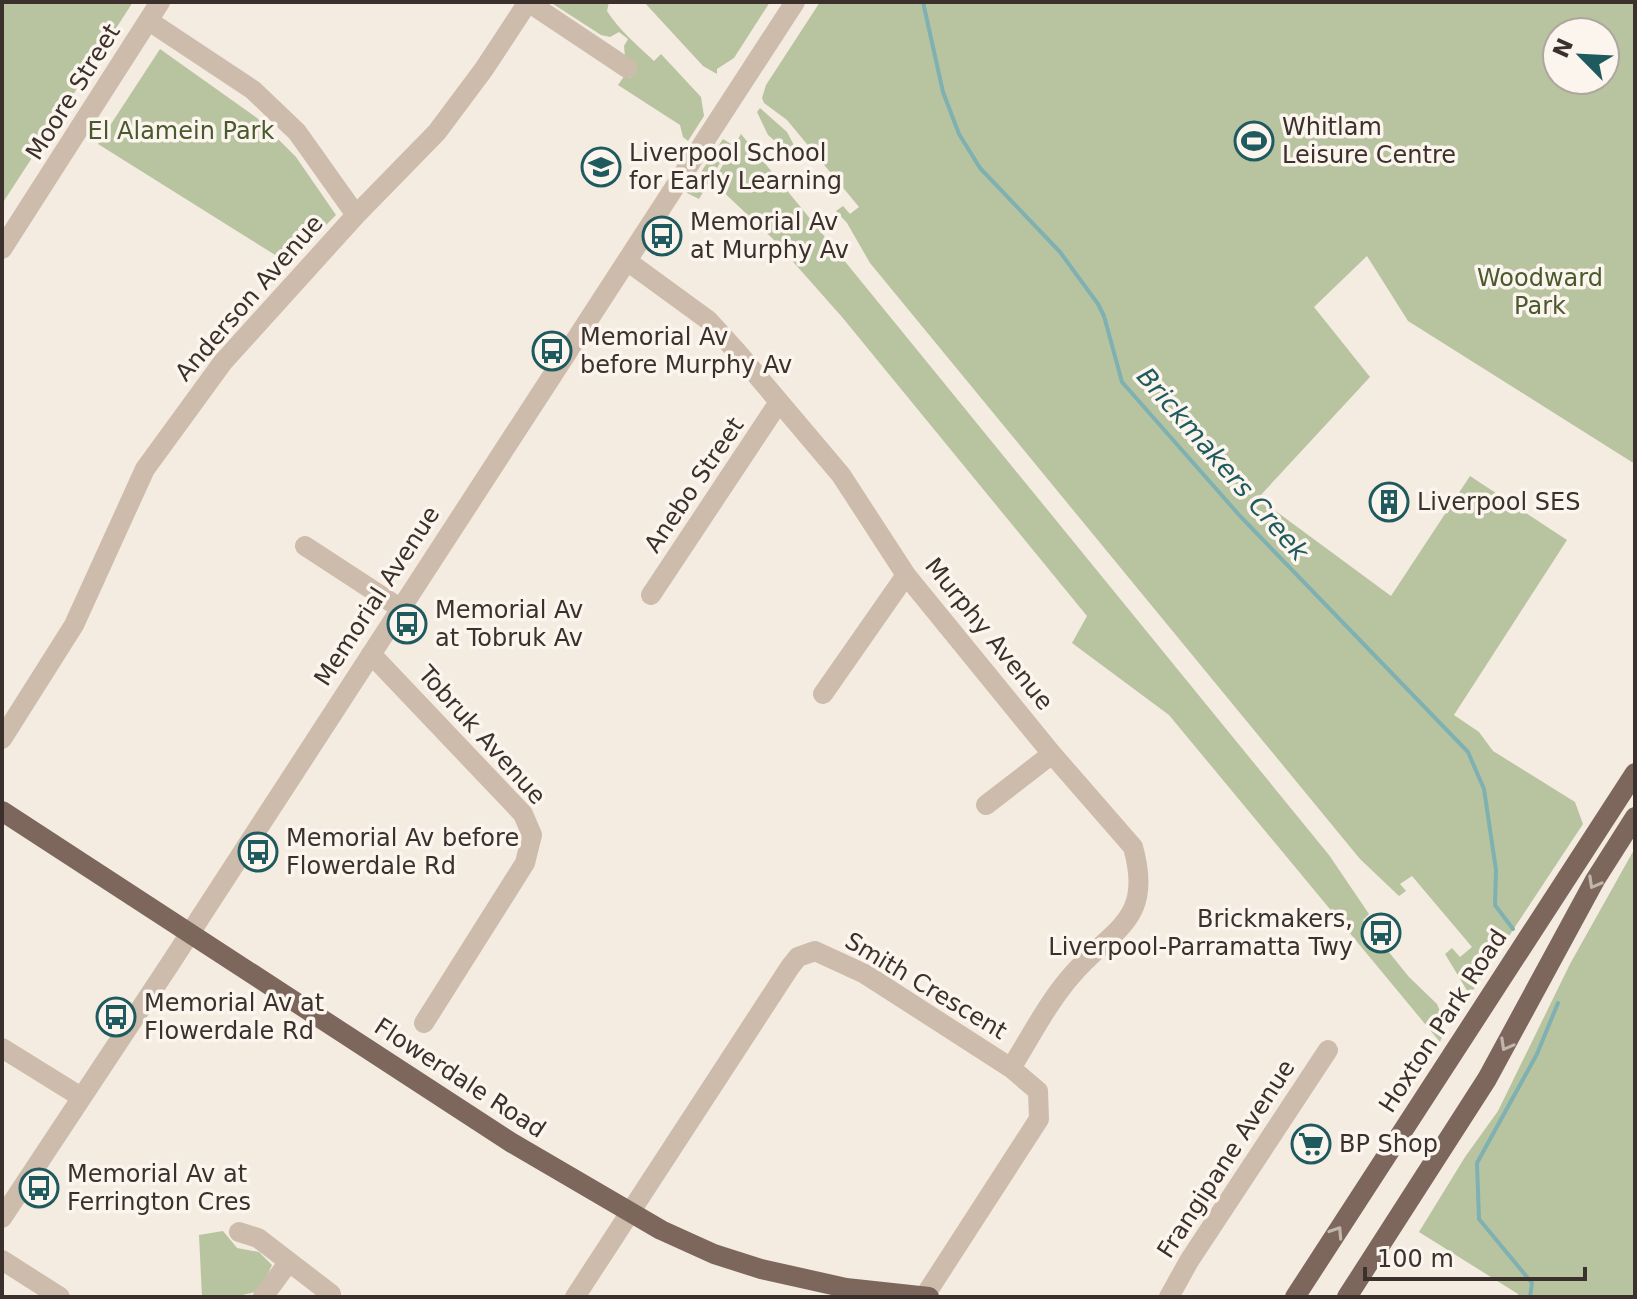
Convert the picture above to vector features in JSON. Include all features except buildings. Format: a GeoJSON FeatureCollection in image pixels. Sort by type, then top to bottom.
{"type":"FeatureCollection","features":[{"type":"Feature","properties":{"kind":"main road","name":"Hoxton Park Road"},"geometry":{"type":"LineString","coordinates":[[1295,1297],[1635,773]]}},
{"type":"Feature","properties":{"kind":"main road","name":"Flowerdale Road"},"geometry":{"type":"LineString","coordinates":[[2,811],[512,1143],[628,1212],[714,1254],[761,1269],[821,1284],[927,1297]]}},
{"type":"Feature","properties":{"kind":"main road"},"geometry":{"type":"LineString","coordinates":[[1347,1297],[1475,1100],[1595,880],[1635,817]]}},
{"type":"Feature","properties":{"kind":"street","name":"Moore Street"},"geometry":{"type":"LineString","coordinates":[[2,249],[160,2]]}},
{"type":"Feature","properties":{"kind":"street"},"geometry":{"type":"LineString","coordinates":[[528,2],[627,68]]}},
{"type":"Feature","properties":{"kind":"street","name":"Anderson Avenue"},"geometry":{"type":"LineString","coordinates":[[2,739],[74,625],[145,469],[223,362],[356,215],[437,132],[528,2]]}},
{"type":"Feature","properties":{"kind":"street","name":"Memorial Avenue"},"geometry":{"type":"LineString","coordinates":[[2,1218],[795,2]]}},
{"type":"Feature","properties":{"kind":"street"},"geometry":{"type":"LineString","coordinates":[[149,21],[253,90],[297,132],[356,215]]}},
{"type":"Feature","properties":{"kind":"street","name":"Murphy Avenue"},"geometry":{"type":"LineString","coordinates":[[627,261],[708,320],[779,402],[841,475],[906,575],[1052,754],[1133,847],[1137,864],[1137,897],[1128,921],[1070,977],[1011,1068]]}},
{"type":"Feature","properties":{"kind":"street","name":"Anebo Street"},"geometry":{"type":"LineString","coordinates":[[651,595],[779,402]]}},
{"type":"Feature","properties":{"kind":"street"},"geometry":{"type":"LineString","coordinates":[[305,546],[400,608]]}},
{"type":"Feature","properties":{"kind":"street"},"geometry":{"type":"LineString","coordinates":[[823,694],[906,575]]}},
{"type":"Feature","properties":{"kind":"street","name":"Tobruk Avenue"},"geometry":{"type":"LineString","coordinates":[[371,654],[523,814],[532,835],[525,863],[424,1023]]}},
{"type":"Feature","properties":{"kind":"street"},"geometry":{"type":"LineString","coordinates":[[986,805],[1052,754]]}},
{"type":"Feature","properties":{"kind":"street","name":"Smith Crescent"},"geometry":{"type":"LineString","coordinates":[[628,1212],[790,967],[798,957],[815,951],[848,964],[1011,1068],[1038,1091],[1039,1119],[927,1297]]}},
{"type":"Feature","properties":{"kind":"street"},"geometry":{"type":"LineString","coordinates":[[2,1048],[81,1097]]}},
{"type":"Feature","properties":{"kind":"street","name":"Frangipane Avenue"},"geometry":{"type":"LineString","coordinates":[[1169,1297],[1189,1261],[1328,1050]]}},
{"type":"Feature","properties":{"kind":"street"},"geometry":{"type":"LineString","coordinates":[[575,1297],[628,1212]]}},
{"type":"Feature","properties":{"kind":"street"},"geometry":{"type":"LineString","coordinates":[[239,1232],[258,1238],[331,1294]]}},
{"type":"Feature","properties":{"kind":"street"},"geometry":{"type":"LineString","coordinates":[[2,1260],[60,1297]]}},
{"type":"Feature","properties":{"kind":"street"},"geometry":{"type":"LineString","coordinates":[[263,1297],[288,1263]]}},
{"type":"Feature","properties":{"kind":"green space"},"geometry":{"type":"Polygon","coordinates":[[[2,2],[133,2],[2,204],[2,2]]]}},
{"type":"Feature","properties":{"kind":"green space"},"geometry":{"type":"Polygon","coordinates":[[[550,2],[609,2],[607,11],[629,38],[654,61],[661,54],[701,97],[704,116],[688,141],[683,137],[680,125],[618,85],[625,75],[630,78],[636,68],[625,57],[624,46],[628,39],[619,32],[610,37],[601,35],[550,2]]]}},
{"type":"Feature","properties":{"kind":"green space"},"geometry":{"type":"Polygon","coordinates":[[[644,2],[770,2],[734,58],[717,69],[717,74],[703,66],[644,2]]]}},
{"type":"Feature","properties":{"kind":"green space","name":"Woodward Park"},"geometry":{"type":"Polygon","coordinates":[[[820,2],[1635,2],[1635,464],[1408,321],[1367,256],[1314,307],[1370,377],[1258,498],[1391,596],[1470,476],[1567,540],[1454,715],[1479,732],[1493,751],[1575,802],[1583,824],[1474,989],[1468,992],[1445,954],[1452,948],[1460,957],[1472,947],[1412,876],[1400,884],[1406,891],[1399,896],[1360,859],[870,263],[847,223],[836,211],[843,206],[850,214],[859,207],[787,120],[764,103],[762,98],[766,85],[820,2]]]}},
{"type":"Feature","properties":{"kind":"green space","name":"El Alamein Park"},"geometry":{"type":"Polygon","coordinates":[[[160,49],[257,118],[296,157],[336,215],[288,263],[98,144],[160,49]]]}},
{"type":"Feature","properties":{"kind":"green space"},"geometry":{"type":"Polygon","coordinates":[[[760,108],[787,132],[796,149],[790,154],[768,135],[757,112],[760,108]]]}},
{"type":"Feature","properties":{"kind":"green space"},"geometry":{"type":"Polygon","coordinates":[[[741,134],[1329,855],[1369,914],[1363,920],[1409,977],[1437,1004],[1443,1019],[1444,1032],[1440,1042],[1169,715],[1072,643],[1087,616],[842,317],[772,238],[713,182],[741,134]]]}},
{"type":"Feature","properties":{"kind":"green space"},"geometry":{"type":"Polygon","coordinates":[[[723,139],[731,144],[699,199],[687,193],[723,139]]]}},
{"type":"Feature","properties":{"kind":"green space"},"geometry":{"type":"Polygon","coordinates":[[[1635,848],[1635,1297],[1518,1297],[1518,1294],[1419,1232],[1465,1157],[1498,1111],[1570,964],[1635,848]]]}},
{"type":"Feature","properties":{"kind":"green space"},"geometry":{"type":"Polygon","coordinates":[[[223,1231],[237,1248],[259,1252],[272,1265],[260,1291],[233,1297],[202,1297],[199,1235],[223,1231]]]}},
{"type":"Feature","properties":{"kind":"waterway","name":"Brickmakers Creek"},"geometry":{"type":"LineString","coordinates":[[923,2],[943,92],[959,134],[980,168],[1060,252],[1098,304],[1122,382],[1240,516],[1468,752],[1484,789],[1496,870],[1495,905],[1513,929]]}},
{"type":"Feature","properties":{"kind":"waterway","name":"Brickmakers Creek"},"geometry":{"type":"LineString","coordinates":[[1530,1297],[1532,1283],[1479,1219],[1477,1163],[1537,1054],[1558,1003]]}},
{"type":"Feature","properties":{"kind":"place","name":"Whitlam Leisure Centre"},"geometry":{"type":"Point","coordinates":[1254,141]}},
{"type":"Feature","properties":{"kind":"place","name":"Liverpool School for Early Learning"},"geometry":{"type":"Point","coordinates":[601,167]}},
{"type":"Feature","properties":{"kind":"place","name":"Memorial Av at Murphy Av"},"geometry":{"type":"Point","coordinates":[662,236]}},
{"type":"Feature","properties":{"kind":"place","name":"Memorial Av before Murphy Av"},"geometry":{"type":"Point","coordinates":[552,351]}},
{"type":"Feature","properties":{"kind":"place","name":"Liverpool SES"},"geometry":{"type":"Point","coordinates":[1389,502]}},
{"type":"Feature","properties":{"kind":"place","name":"Memorial Av at Tobruk Av"},"geometry":{"type":"Point","coordinates":[407,624]}},
{"type":"Feature","properties":{"kind":"place","name":"Memorial Av before Flowerdale Rd"},"geometry":{"type":"Point","coordinates":[258,852]}},
{"type":"Feature","properties":{"kind":"place","name":"Brickmakers, Liverpool-Parramatta Twy"},"geometry":{"type":"Point","coordinates":[1381,933]}},
{"type":"Feature","properties":{"kind":"place","name":"Memorial Av at Flowerdale Rd"},"geometry":{"type":"Point","coordinates":[116,1017]}},
{"type":"Feature","properties":{"kind":"place","name":"BP Shop"},"geometry":{"type":"Point","coordinates":[1311,1144]}},
{"type":"Feature","properties":{"kind":"place","name":"Memorial Av at Ferrington Cres"},"geometry":{"type":"Point","coordinates":[39,1188]}}]}
